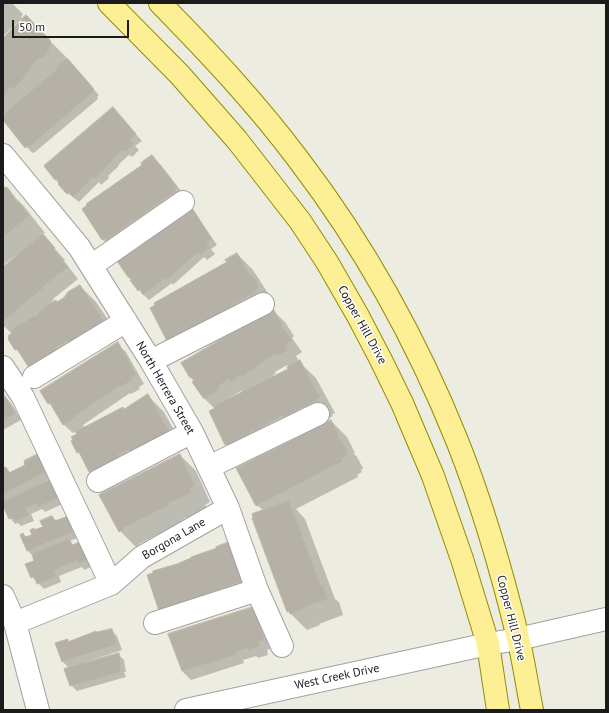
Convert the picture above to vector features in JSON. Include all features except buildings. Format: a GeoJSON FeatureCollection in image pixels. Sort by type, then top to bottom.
{"type":"FeatureCollection","features":[{"type":"Feature","properties":{"kind":"main road","name":"Copper Hill Drive"},"geometry":{"type":"LineString","coordinates":[[109,3],[180,75],[237,140],[300,221],[327,262],[382,360],[433,476],[462,559],[488,644],[498,710]]}},
{"type":"Feature","properties":{"kind":"main road","name":"Copper Hill Drive"},"geometry":{"type":"LineString","coordinates":[[160,3],[238,84],[298,159],[354,238],[416,349],[458,443],[487,525],[518,639],[532,710]]}},
{"type":"Feature","properties":{"kind":"street","name":"North Herrera Street"},"geometry":{"type":"LineString","coordinates":[[3,155],[79,247],[151,361],[192,432],[228,508],[257,590],[282,646]]}},
{"type":"Feature","properties":{"kind":"street"},"geometry":{"type":"LineString","coordinates":[[91,266],[183,202]]}},
{"type":"Feature","properties":{"kind":"street"},"geometry":{"type":"LineString","coordinates":[[151,361],[263,304]]}},
{"type":"Feature","properties":{"kind":"street"},"geometry":{"type":"LineString","coordinates":[[34,377],[126,321]]}},
{"type":"Feature","properties":{"kind":"street"},"geometry":{"type":"LineString","coordinates":[[3,368],[23,397],[111,584]]}},
{"type":"Feature","properties":{"kind":"street"},"geometry":{"type":"LineString","coordinates":[[209,467],[318,414]]}},
{"type":"Feature","properties":{"kind":"street"},"geometry":{"type":"LineString","coordinates":[[98,481],[192,432]]}},
{"type":"Feature","properties":{"kind":"street","name":"Borgona Lane"},"geometry":{"type":"LineString","coordinates":[[15,623],[111,584],[142,557],[228,508]]}},
{"type":"Feature","properties":{"kind":"street"},"geometry":{"type":"LineString","coordinates":[[154,623],[257,590]]}},
{"type":"Feature","properties":{"kind":"street"},"geometry":{"type":"LineString","coordinates":[[3,596],[15,623],[38,710]]}},
{"type":"Feature","properties":{"kind":"street","name":"West Creek Drive"},"geometry":{"type":"LineString","coordinates":[[186,710],[606,619]]}}]}
